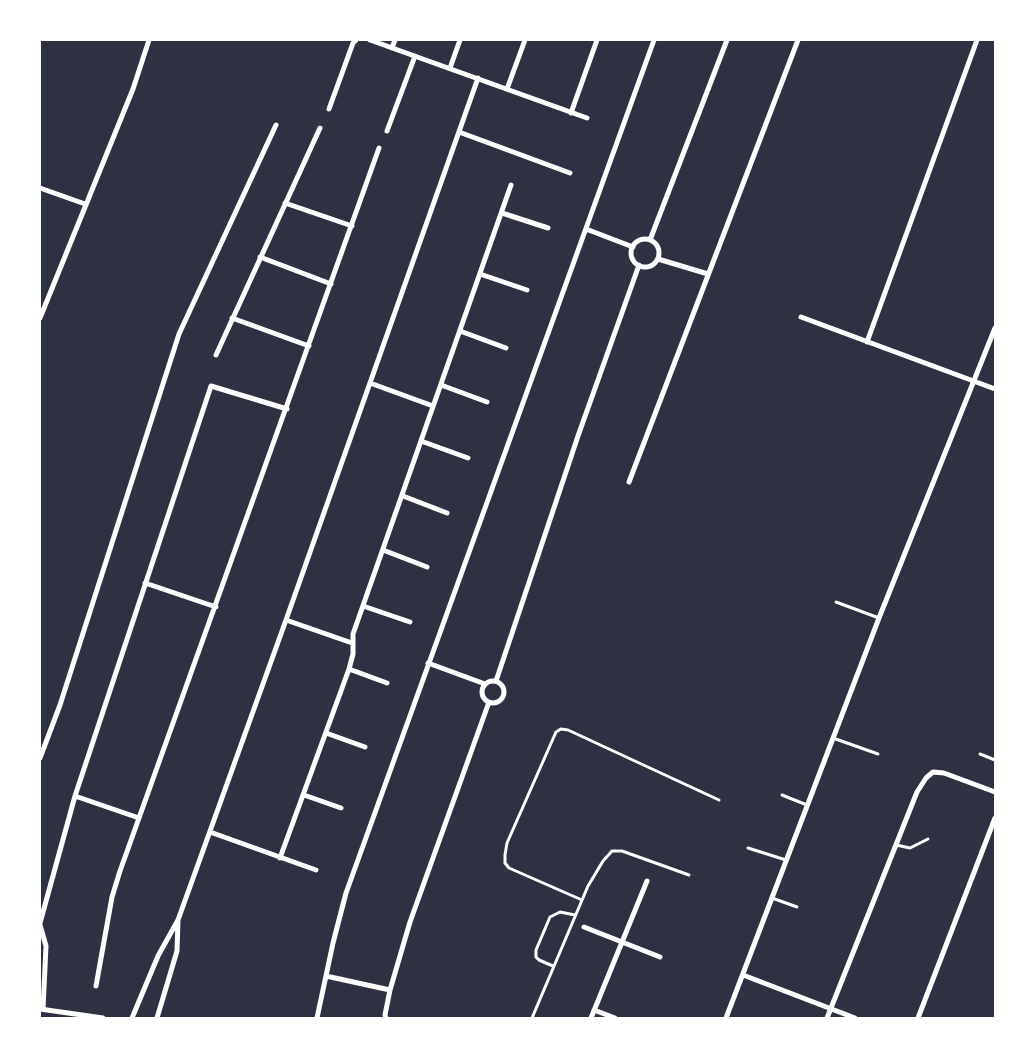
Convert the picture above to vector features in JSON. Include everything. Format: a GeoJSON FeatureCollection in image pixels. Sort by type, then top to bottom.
{"type":"FeatureCollection","features":[{"type":"Feature","properties":{"kind":"street"},"geometry":{"type":"LineString","coordinates":[[40,318],[133,89],[148,40]]}},
{"type":"Feature","properties":{"kind":"street"},"geometry":{"type":"LineString","coordinates":[[329,109],[353,43],[356,40]]}},
{"type":"Feature","properties":{"kind":"street"},"geometry":{"type":"LineString","coordinates":[[370,40],[587,118]]}},
{"type":"Feature","properties":{"kind":"street"},"geometry":{"type":"LineString","coordinates":[[392,48],[395,40]]}},
{"type":"Feature","properties":{"kind":"street"},"geometry":{"type":"LineString","coordinates":[[450,68],[460,40]]}},
{"type":"Feature","properties":{"kind":"street"},"geometry":{"type":"LineString","coordinates":[[507,89],[525,40]]}},
{"type":"Feature","properties":{"kind":"street"},"geometry":{"type":"LineString","coordinates":[[571,113],[596,40]]}},
{"type":"Feature","properties":{"kind":"street"},"geometry":{"type":"LineString","coordinates":[[317,1018],[346,893],[654,40]]}},
{"type":"Feature","properties":{"kind":"street"},"geometry":{"type":"LineString","coordinates":[[650,240],[727,40]]}},
{"type":"Feature","properties":{"kind":"street"},"geometry":{"type":"LineString","coordinates":[[629,482],[798,40]]}},
{"type":"Feature","properties":{"kind":"street"},"geometry":{"type":"LineString","coordinates":[[867,342],[977,40]]}},
{"type":"Feature","properties":{"kind":"street"},"geometry":{"type":"LineString","coordinates":[[387,131],[414,56]]}},
{"type":"Feature","properties":{"kind":"street"},"geometry":{"type":"LineString","coordinates":[[132,1018],[158,956],[178,920],[478,78]]}},
{"type":"Feature","properties":{"kind":"street"},"geometry":{"type":"LineString","coordinates":[[40,758],[63,695],[179,334],[276,125]]}},
{"type":"Feature","properties":{"kind":"street"},"geometry":{"type":"LineString","coordinates":[[216,355],[320,128]]}},
{"type":"Feature","properties":{"kind":"street"},"geometry":{"type":"LineString","coordinates":[[459,132],[570,173]]}},
{"type":"Feature","properties":{"kind":"street"},"geometry":{"type":"LineString","coordinates":[[96,986],[112,897],[379,148]]}},
{"type":"Feature","properties":{"kind":"street"},"geometry":{"type":"LineString","coordinates":[[280,858],[350,669],[353,654],[352,643],[363,606],[511,186]]}},
{"type":"Feature","properties":{"kind":"street"},"geometry":{"type":"LineString","coordinates":[[40,188],[85,204]]}},
{"type":"Feature","properties":{"kind":"street"},"geometry":{"type":"LineString","coordinates":[[285,203],[352,226]]}},
{"type":"Feature","properties":{"kind":"street"},"geometry":{"type":"LineString","coordinates":[[502,212],[548,228]]}},
{"type":"Feature","properties":{"kind":"street"},"geometry":{"type":"LineString","coordinates":[[586,229],[633,247]]}},
{"type":"Feature","properties":{"kind":"street"},"geometry":{"type":"LineString","coordinates":[[641,240],[650,240],[654,242],[659,250],[658,259],[652,266],[639,266],[633,259],[633,247],[641,240]]}},
{"type":"Feature","properties":{"kind":"street"},"geometry":{"type":"LineString","coordinates":[[260,257],[332,284]]}},
{"type":"Feature","properties":{"kind":"street"},"geometry":{"type":"LineString","coordinates":[[658,259],[708,274]]}},
{"type":"Feature","properties":{"kind":"street"},"geometry":{"type":"LineString","coordinates":[[496,680],[578,436],[639,266]]}},
{"type":"Feature","properties":{"kind":"street"},"geometry":{"type":"LineString","coordinates":[[480,274],[527,290]]}},
{"type":"Feature","properties":{"kind":"street"},"geometry":{"type":"LineString","coordinates":[[801,317],[995,389]]}},
{"type":"Feature","properties":{"kind":"street"},"geometry":{"type":"LineString","coordinates":[[232,318],[309,346]]}},
{"type":"Feature","properties":{"kind":"street"},"geometry":{"type":"LineString","coordinates":[[726,1018],[879,618],[995,328]]}},
{"type":"Feature","properties":{"kind":"street"},"geometry":{"type":"LineString","coordinates":[[460,331],[506,348]]}},
{"type":"Feature","properties":{"kind":"street"},"geometry":{"type":"LineString","coordinates":[[370,383],[433,406]]}},
{"type":"Feature","properties":{"kind":"street"},"geometry":{"type":"LineString","coordinates":[[441,385],[487,402]]}},
{"type":"Feature","properties":{"kind":"street"},"geometry":{"type":"LineString","coordinates":[[103,1018],[41,1009],[46,946],[40,924],[75,796],[211,386],[287,409]]}},
{"type":"Feature","properties":{"kind":"street"},"geometry":{"type":"LineString","coordinates":[[421,441],[468,458]]}},
{"type":"Feature","properties":{"kind":"street"},"geometry":{"type":"LineString","coordinates":[[403,496],[447,513]]}},
{"type":"Feature","properties":{"kind":"street"},"geometry":{"type":"LineString","coordinates":[[383,550],[427,567]]}},
{"type":"Feature","properties":{"kind":"street"},"geometry":{"type":"LineString","coordinates":[[145,583],[216,606]]}},
{"type":"Feature","properties":{"kind":"street"},"geometry":{"type":"LineString","coordinates":[[363,606],[410,622]]}},
{"type":"Feature","properties":{"kind":"street"},"geometry":{"type":"LineString","coordinates":[[286,620],[352,643]]}},
{"type":"Feature","properties":{"kind":"street"},"geometry":{"type":"LineString","coordinates":[[428,663],[485,684]]}},
{"type":"Feature","properties":{"kind":"street"},"geometry":{"type":"LineString","coordinates":[[350,669],[387,683]]}},
{"type":"Feature","properties":{"kind":"street"},"geometry":{"type":"LineString","coordinates":[[496,680],[501,683],[504,688],[502,699],[496,703],[489,702],[482,695],[482,689],[485,684],[496,680]]}},
{"type":"Feature","properties":{"kind":"street"},"geometry":{"type":"LineString","coordinates":[[385,1017],[390,990],[410,922],[489,702]]}},
{"type":"Feature","properties":{"kind":"street"},"geometry":{"type":"LineString","coordinates":[[326,733],[365,747]]}},
{"type":"Feature","properties":{"kind":"street"},"geometry":{"type":"LineString","coordinates":[[827,1018],[917,792],[926,778],[933,772],[944,773],[995,792]]}},
{"type":"Feature","properties":{"kind":"street"},"geometry":{"type":"LineString","coordinates":[[304,795],[341,808]]}},
{"type":"Feature","properties":{"kind":"street"},"geometry":{"type":"LineString","coordinates":[[75,796],[139,818]]}},
{"type":"Feature","properties":{"kind":"street"},"geometry":{"type":"LineString","coordinates":[[918,1018],[995,818]]}},
{"type":"Feature","properties":{"kind":"street"},"geometry":{"type":"LineString","coordinates":[[210,832],[316,870]]}},
{"type":"Feature","properties":{"kind":"street"},"geometry":{"type":"LineString","coordinates":[[591,1018],[647,881]]}},
{"type":"Feature","properties":{"kind":"street"},"geometry":{"type":"LineString","coordinates":[[157,1018],[176,951],[178,920]]}},
{"type":"Feature","properties":{"kind":"street"},"geometry":{"type":"LineString","coordinates":[[584,927],[660,957]]}},
{"type":"Feature","properties":{"kind":"street"},"geometry":{"type":"LineString","coordinates":[[743,975],[855,1018]]}},
{"type":"Feature","properties":{"kind":"street"},"geometry":{"type":"LineString","coordinates":[[326,976],[390,990]]}},
{"type":"Feature","properties":{"kind":"street"},"geometry":{"type":"LineString","coordinates":[[594,1010],[615,1018]]}},
{"type":"Feature","properties":{"kind":"lane"},"geometry":{"type":"LineString","coordinates":[[836,602],[879,618]]}},
{"type":"Feature","properties":{"kind":"lane"},"geometry":{"type":"LineString","coordinates":[[582,900],[509,868],[504,856],[507,843],[556,732],[561,729],[568,730],[719,800]]}},
{"type":"Feature","properties":{"kind":"lane"},"geometry":{"type":"LineString","coordinates":[[833,738],[878,754]]}},
{"type":"Feature","properties":{"kind":"lane"},"geometry":{"type":"LineString","coordinates":[[980,754],[995,760]]}},
{"type":"Feature","properties":{"kind":"lane"},"geometry":{"type":"LineString","coordinates":[[782,795],[807,805]]}},
{"type":"Feature","properties":{"kind":"lane"},"geometry":{"type":"LineString","coordinates":[[896,845],[910,848],[928,839]]}},
{"type":"Feature","properties":{"kind":"lane"},"geometry":{"type":"LineString","coordinates":[[748,848],[786,860]]}},
{"type":"Feature","properties":{"kind":"lane"},"geometry":{"type":"LineString","coordinates":[[532,1018],[582,900],[593,878],[612,851],[622,851],[689,875]]}},
{"type":"Feature","properties":{"kind":"lane"},"geometry":{"type":"LineString","coordinates":[[772,898],[797,908]]}},
{"type":"Feature","properties":{"kind":"lane"},"geometry":{"type":"LineString","coordinates":[[553,966],[536,957],[536,950],[550,917],[560,912],[575,916]]}}]}
